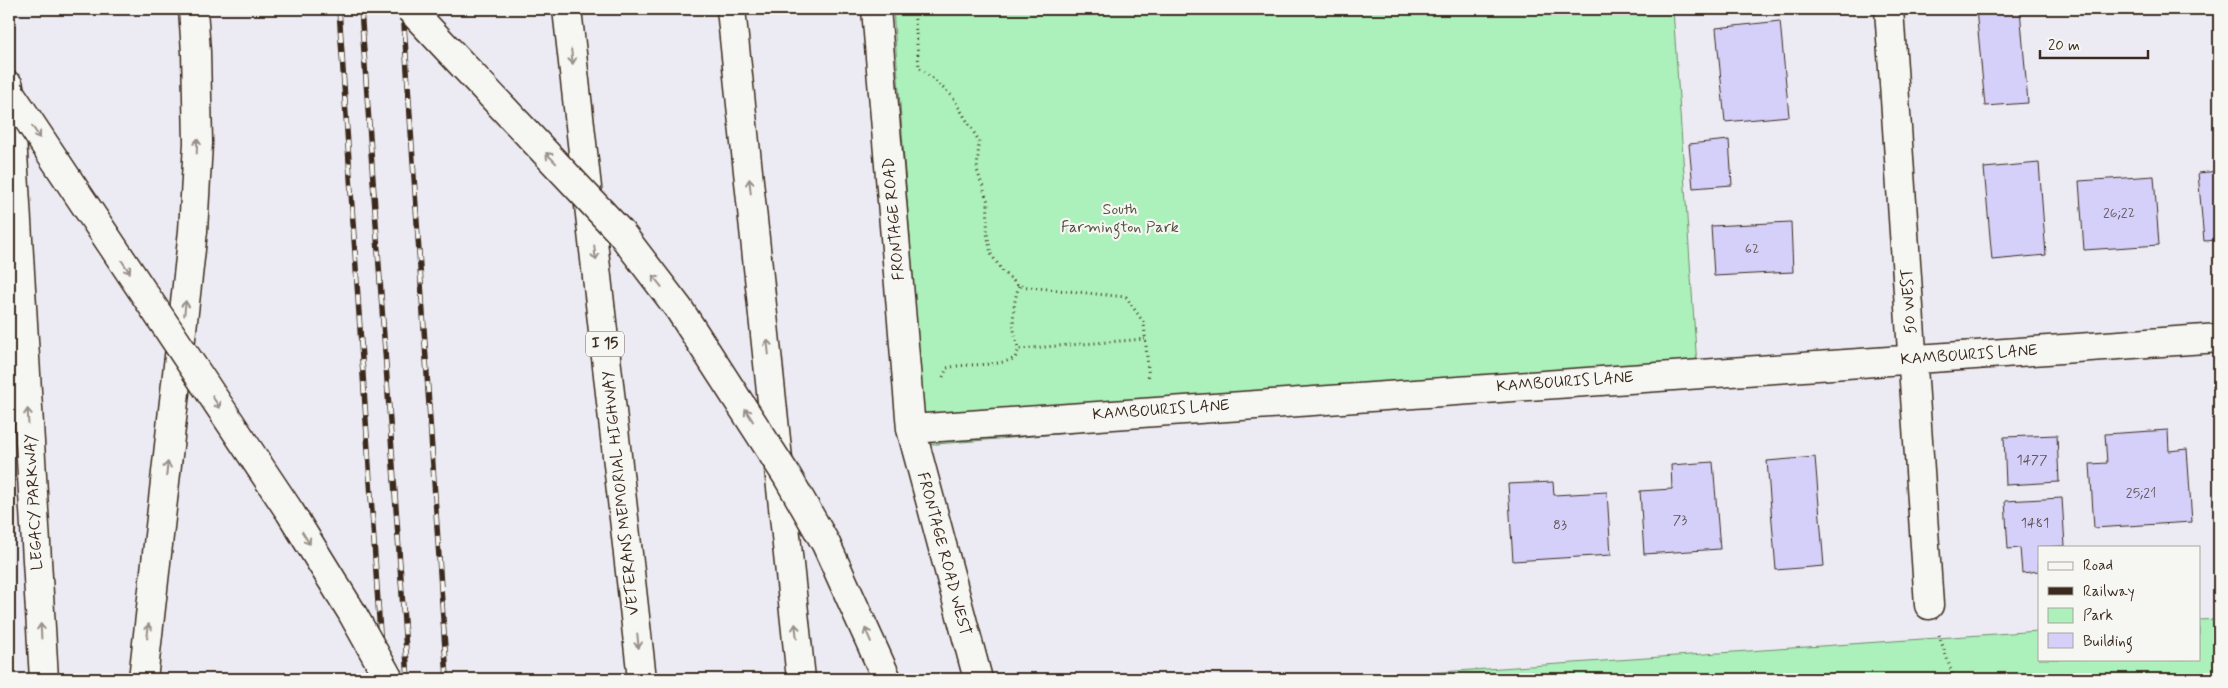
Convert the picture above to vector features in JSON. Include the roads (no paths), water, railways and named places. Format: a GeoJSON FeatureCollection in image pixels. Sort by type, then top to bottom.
{"type":"FeatureCollection","features":[{"type":"Feature","properties":{"kind":"main road"},"geometry":{"type":"LineString","coordinates":[[143,679],[193,232],[198,143],[193,9]]}},
{"type":"Feature","properties":{"kind":"main road"},"geometry":{"type":"LineString","coordinates":[[410,9],[621,233],[679,309],[788,476],[826,544],[887,679]]}},
{"type":"Feature","properties":{"kind":"main road","name":"VETERANS MEMORIAL HIGHWAY"},"geometry":{"type":"LineString","coordinates":[[567,9],[642,679]]}},
{"type":"Feature","properties":{"kind":"main road"},"geometry":{"type":"LineString","coordinates":[[731,9],[801,679]]}},
{"type":"Feature","properties":{"kind":"main road","name":"FRONTAGE ROAD"},"geometry":{"type":"LineString","coordinates":[[876,9],[911,429]]}},
{"type":"Feature","properties":{"kind":"main road","name":"50 WEST"},"geometry":{"type":"LineString","coordinates":[[1889,9],[1929,606]]}},
{"type":"Feature","properties":{"kind":"main road","name":"LEGACY PARKWAY"},"geometry":{"type":"LineString","coordinates":[[9,86],[44,679]]}},
{"type":"Feature","properties":{"kind":"main road"},"geometry":{"type":"LineString","coordinates":[[9,91],[290,512],[351,611],[389,679]]}},
{"type":"Feature","properties":{"kind":"main road","name":"KAMBOURIS LANE"},"geometry":{"type":"LineString","coordinates":[[911,429],[2219,338]]}},
{"type":"Feature","properties":{"kind":"main road","name":"FRONTAGE ROAD WEST"},"geometry":{"type":"LineString","coordinates":[[911,429],[978,679]]}},
{"type":"Feature","properties":{"kind":"railway"},"geometry":{"type":"LineString","coordinates":[[339,9],[383,679]]}},
{"type":"Feature","properties":{"kind":"railway"},"geometry":{"type":"LineString","coordinates":[[361,9],[408,679]]}},
{"type":"Feature","properties":{"kind":"railway"},"geometry":{"type":"LineString","coordinates":[[403,9],[447,679]]}},
{"type":"Feature","properties":{"kind":"park label","name":"South Farmington Park"},"geometry":{"type":"Point","coordinates":[1120,218]}}]}
